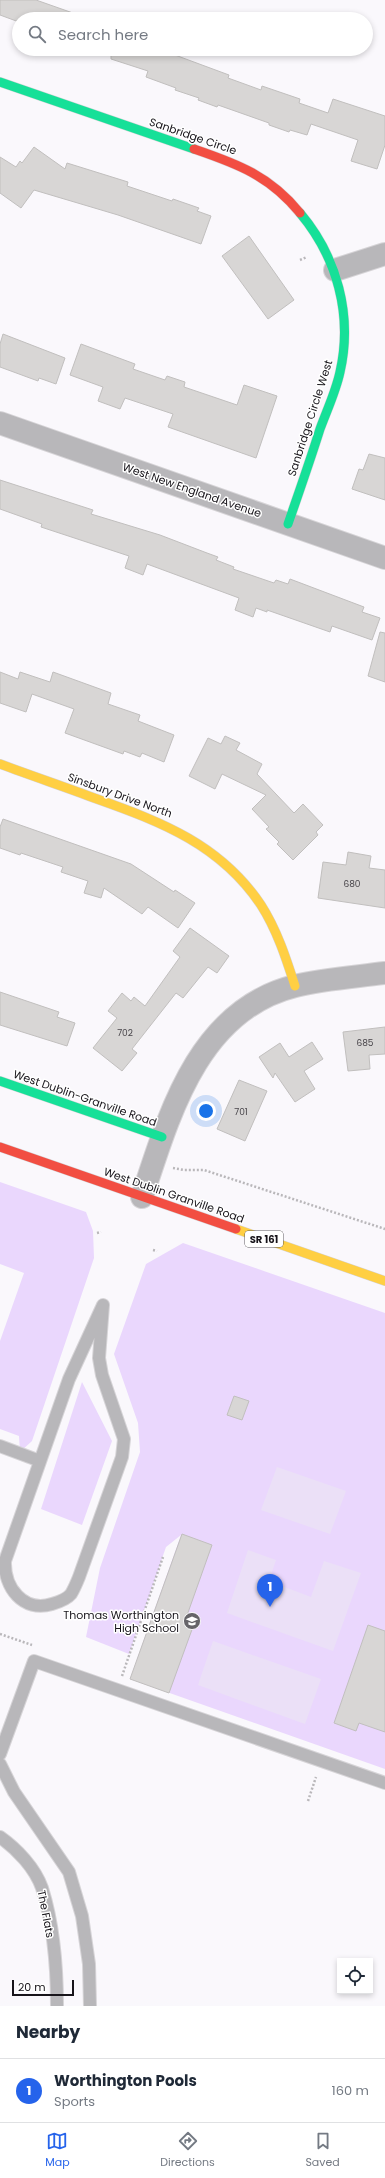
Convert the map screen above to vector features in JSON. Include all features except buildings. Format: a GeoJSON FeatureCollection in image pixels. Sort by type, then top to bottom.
{"type":"FeatureCollection","features":[{"type":"Feature","properties":{"kind":"street","name":"Sanbridge Circle"},"geometry":{"type":"LineString","coordinates":[[0,82],[216,156],[255,173],[288,198],[305,216],[317,233],[335,270]]}},
{"type":"Feature","properties":{"kind":"street"},"geometry":{"type":"LineString","coordinates":[[335,270],[385,254]]}},
{"type":"Feature","properties":{"kind":"street","name":"Sanbridge Circle West"},"geometry":{"type":"LineString","coordinates":[[288,524],[340,372],[345,338],[343,304],[335,270]]}},
{"type":"Feature","properties":{"kind":"street","name":"West New England Avenue"},"geometry":{"type":"LineString","coordinates":[[0,423],[385,558]]}},
{"type":"Feature","properties":{"kind":"street","name":"Sinsbury Drive North"},"geometry":{"type":"LineString","coordinates":[[0,764],[153,819],[187,835],[220,858],[255,896],[273,925],[288,961],[295,986]]}},
{"type":"Feature","properties":{"kind":"street"},"geometry":{"type":"LineString","coordinates":[[142,1197],[162,1137],[182,1087],[209,1042],[222,1028],[247,1008],[272,995],[295,986],[385,973]]}},
{"type":"Feature","properties":{"kind":"street","name":"West Dublin-Granville Road"},"geometry":{"type":"LineString","coordinates":[[0,1081],[162,1137]]}},
{"type":"Feature","properties":{"kind":"street","name":"West Dublin Granville Road"},"geometry":{"type":"LineString","coordinates":[[0,1147],[385,1281]]}},
{"type":"Feature","properties":{"kind":"lane"},"geometry":{"type":"LineString","coordinates":[[102,1305],[99,1358],[102,1375],[124,1439],[122,1457],[79,1577],[71,1594],[59,1602],[48,1606],[37,1606],[23,1601],[14,1593],[5,1573],[5,1561],[40,1461],[69,1379],[102,1305]]}},
{"type":"Feature","properties":{"kind":"lane"},"geometry":{"type":"LineString","coordinates":[[0,1446],[40,1461]]}},
{"type":"Feature","properties":{"kind":"lane"},"geometry":{"type":"LineString","coordinates":[[0,1754],[34,1661],[385,1782]]}},
{"type":"Feature","properties":{"kind":"lane"},"geometry":{"type":"LineString","coordinates":[[0,1764],[14,1792],[69,1872],[82,1916],[89,1964],[90,2006]]}},
{"type":"Feature","properties":{"kind":"lane","name":"The Flats"},"geometry":{"type":"LineString","coordinates":[[0,1837],[25,1858],[42,1887],[57,1981],[57,2006]]}},
{"type":"Feature","properties":{"kind":"path"},"geometry":{"type":"LineString","coordinates":[[172,1168],[184,1170],[204,1170],[385,1229]]}},
{"type":"Feature","properties":{"kind":"path"},"geometry":{"type":"LineString","coordinates":[[97,1233],[101,1232]]}},
{"type":"Feature","properties":{"kind":"path"},"geometry":{"type":"LineString","coordinates":[[153,1250],[157,1251]]}},
{"type":"Feature","properties":{"kind":"path"},"geometry":{"type":"LineString","coordinates":[[117,1690],[163,1557]]}},
{"type":"Feature","properties":{"kind":"shaded area"},"geometry":{"type":"Polygon","coordinates":[[[0,1182],[86,1212],[93,1231],[94,1258],[32,1441],[20,1452],[19,1436],[0,1429],[0,1341],[24,1273],[0,1264],[0,1182]]]}},
{"type":"Feature","properties":{"kind":"shaded area"},"geometry":{"type":"Polygon","coordinates":[[[183,1243],[385,1313],[385,1769],[130,1679],[181,1535],[166,1547],[129,1654],[86,1637],[100,1568],[140,1452],[138,1423],[114,1354],[146,1264],[183,1243]]]}},
{"type":"Feature","properties":{"kind":"shaded area"},"geometry":{"type":"Polygon","coordinates":[[[82,1382],[112,1441],[82,1525],[41,1509],[82,1382]]]}},
{"type":"Feature","properties":{"kind":"shaded area"},"geometry":{"type":"Polygon","coordinates":[[[277,1467],[346,1491],[330,1534],[261,1510],[277,1467]]]}},
{"type":"Feature","properties":{"kind":"shaded area"},"geometry":{"type":"Polygon","coordinates":[[[248,1550],[276,1560],[269,1581],[311,1597],[324,1561],[361,1573],[333,1651],[227,1613],[248,1550]]]}},
{"type":"Feature","properties":{"kind":"shaded area"},"geometry":{"type":"Polygon","coordinates":[[[213,1641],[321,1679],[305,1724],[198,1685],[213,1641]]]}},
{"type":"Feature","properties":{"kind":"traffic: fast"},"geometry":{"type":"LineString","coordinates":[[0,82],[194,149]]}},
{"type":"Feature","properties":{"kind":"traffic: fast"},"geometry":{"type":"LineString","coordinates":[[288,524],[320,429],[334,393],[344,351],[343,308],[339,288],[324,248],[300,213]]}},
{"type":"Feature","properties":{"kind":"traffic: fast"},"geometry":{"type":"LineString","coordinates":[[0,1081],[162,1137]]}},
{"type":"Feature","properties":{"kind":"traffic: slow"},"geometry":{"type":"LineString","coordinates":[[0,764],[144,817],[167,827],[209,851],[228,866],[245,884],[261,905],[285,955],[295,986]]}},
{"type":"Feature","properties":{"kind":"traffic: slow"},"geometry":{"type":"LineString","coordinates":[[236,1229],[385,1281]]}},
{"type":"Feature","properties":{"kind":"traffic: jam"},"geometry":{"type":"LineString","coordinates":[[194,149],[239,166],[265,180],[289,200],[300,213]]}},
{"type":"Feature","properties":{"kind":"traffic: jam"},"geometry":{"type":"LineString","coordinates":[[0,1147],[236,1229]]}},
{"type":"Feature","properties":{"kind":"place","name":"Worthington Pools"},"geometry":{"type":"Point","coordinates":[270,1607]}},
{"type":"Feature","properties":{"kind":"place","name":"Thomas Worthington High School"},"geometry":{"type":"Point","coordinates":[192,1621]}}]}
